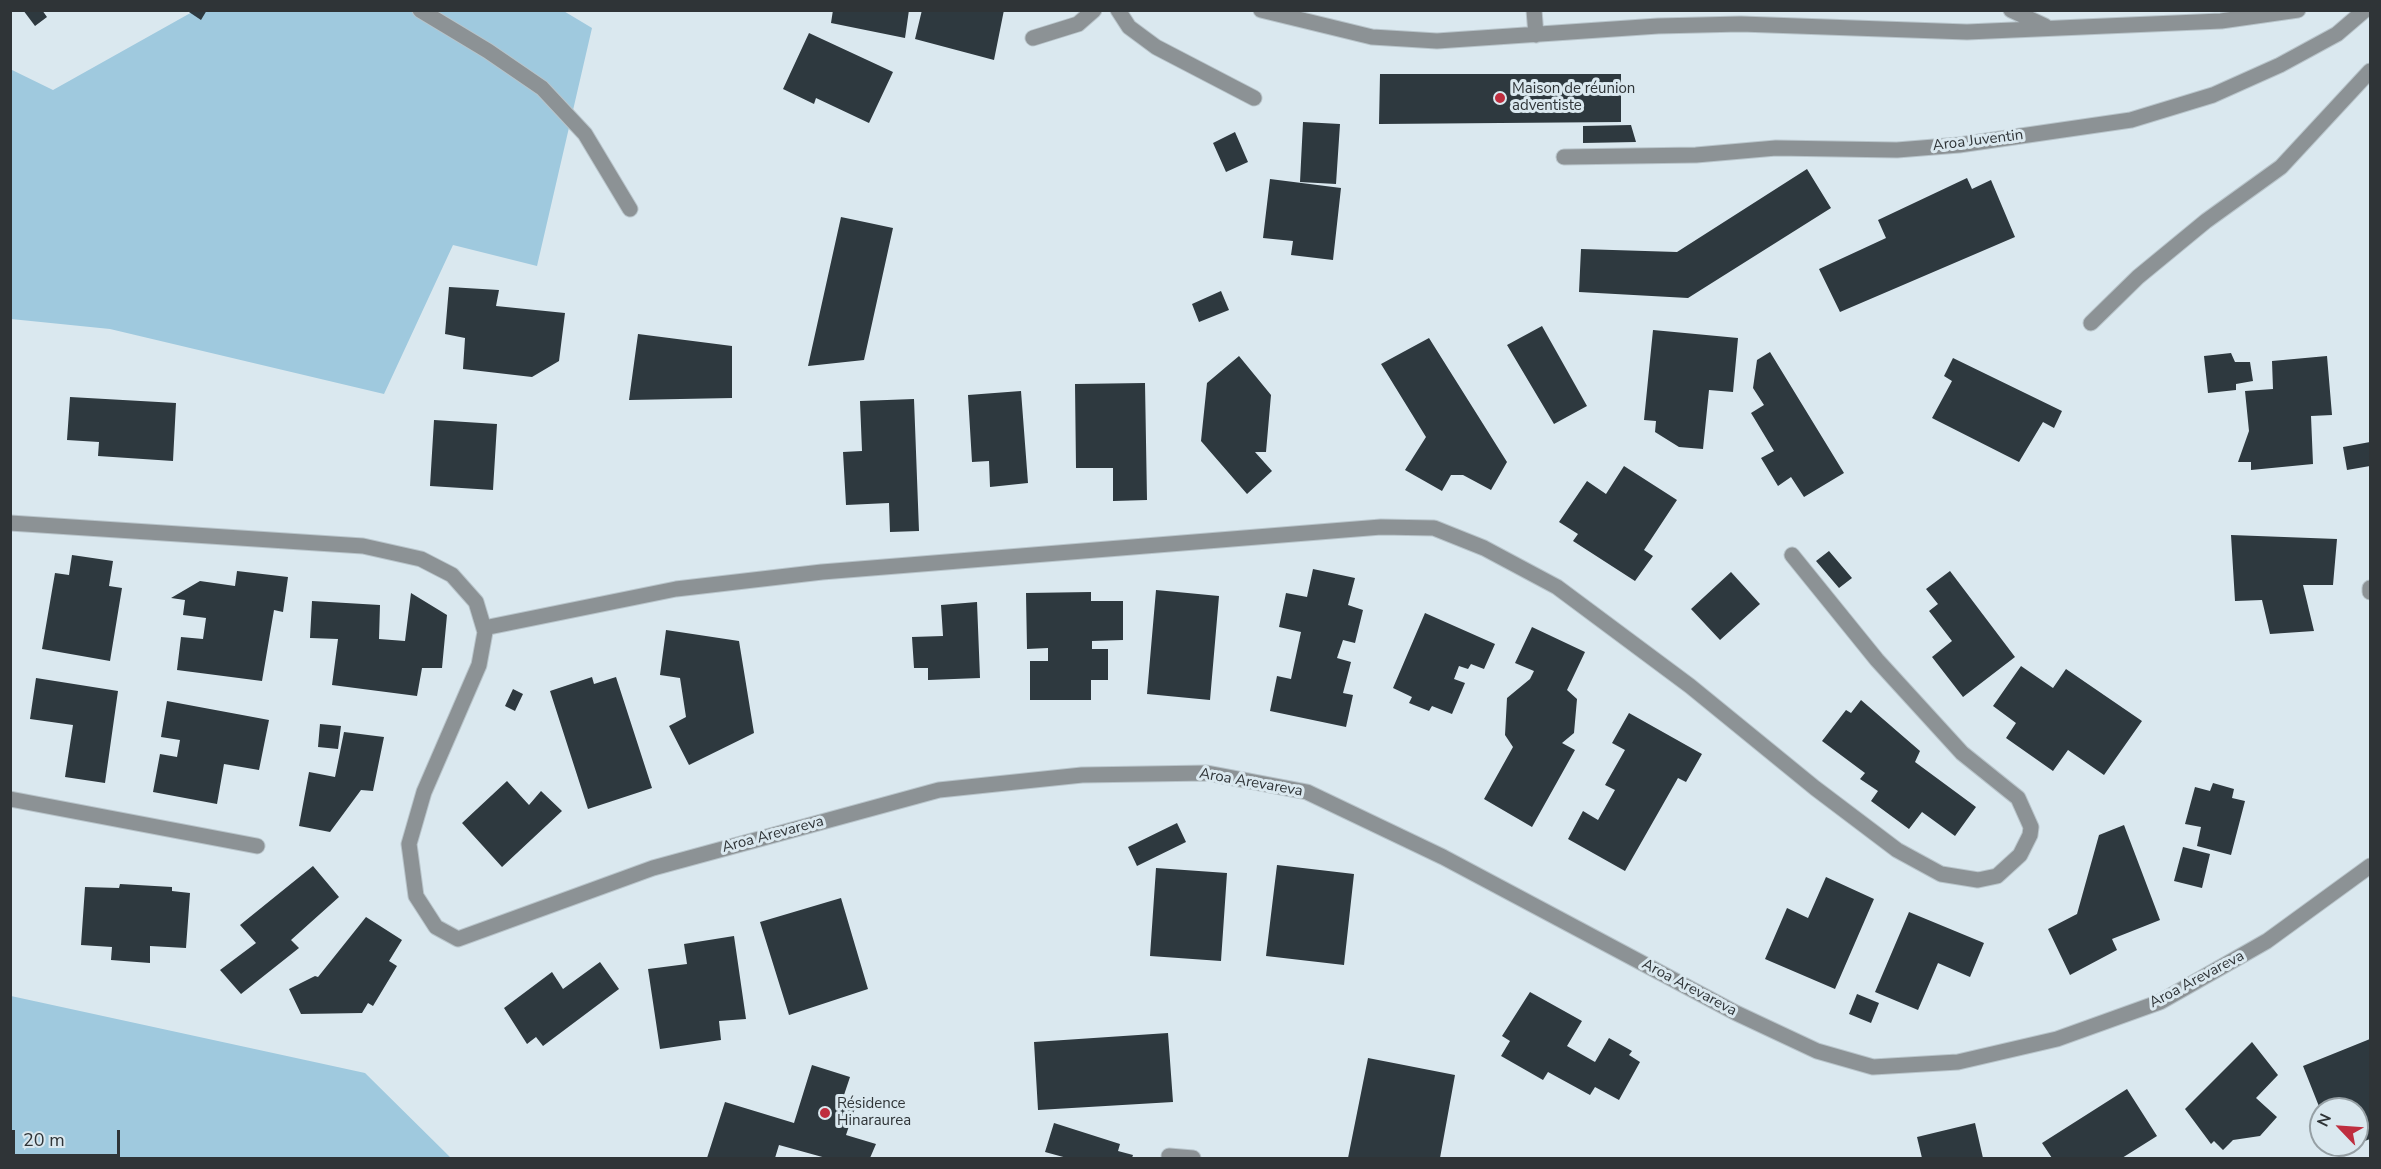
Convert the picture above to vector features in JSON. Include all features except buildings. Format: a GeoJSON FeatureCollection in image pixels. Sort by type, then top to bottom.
{"type":"FeatureCollection","features":[{"type":"Feature","properties":{"kind":"street"},"geometry":{"type":"LineString","coordinates":[[420,10],[488,51],[542,88],[585,134],[630,208]]}},
{"type":"Feature","properties":{"kind":"street"},"geometry":{"type":"LineString","coordinates":[[1033,38],[1078,24],[1094,10]]}},
{"type":"Feature","properties":{"kind":"street"},"geometry":{"type":"LineString","coordinates":[[1118,10],[1130,27],[1156,47],[1254,98]]}},
{"type":"Feature","properties":{"kind":"street"},"geometry":{"type":"LineString","coordinates":[[1261,10],[1372,37],[1437,41],[1658,26],[1730,25],[1967,32],[2221,21],[2298,10]]}},
{"type":"Feature","properties":{"kind":"street"},"geometry":{"type":"LineString","coordinates":[[1534,10],[1536,35]]}},
{"type":"Feature","properties":{"kind":"street"},"geometry":{"type":"LineString","coordinates":[[2011,10],[2047,28]]}},
{"type":"Feature","properties":{"kind":"street"},"geometry":{"type":"LineString","coordinates":[[2199,10],[2221,21]]}},
{"type":"Feature","properties":{"kind":"street","name":"Aroa Juventin"},"geometry":{"type":"LineString","coordinates":[[1564,157],[1696,155],[1776,148],[1897,150],[1959,145],[2131,120],[2213,95],[2280,65],[2337,34],[2365,10]]}},
{"type":"Feature","properties":{"kind":"street"},"geometry":{"type":"LineString","coordinates":[[2091,323],[2138,277],[2206,221],[2281,167],[2370,71]]}},
{"type":"Feature","properties":{"kind":"street","name":"Aroa Arevareva"},"geometry":{"type":"LineString","coordinates":[[10,523],[268,542],[363,546],[421,559],[452,575],[476,602],[484,628],[479,665],[424,792],[409,844],[416,896],[436,927],[458,939],[653,868],[939,790],[1083,776],[1207,773],[1307,792],[1443,857],[1736,1013],[1817,1051],[1873,1067],[1958,1062],[2058,1039],[2160,1002],[2267,941],[2370,866]]}},
{"type":"Feature","properties":{"kind":"street"},"geometry":{"type":"LineString","coordinates":[[484,628],[676,589],[822,572],[1381,526],[1434,528],[1484,549],[1557,587],[1690,686],[1815,788],[1897,850],[1941,874],[1978,880],[1997,876],[2020,855],[2030,835],[2031,826],[2018,798],[1962,753],[1877,660],[1792,555]]}},
{"type":"Feature","properties":{"kind":"street"},"geometry":{"type":"LineString","coordinates":[[10,799],[257,846]]}},
{"type":"Feature","properties":{"kind":"street"},"geometry":{"type":"LineString","coordinates":[[1169,1156],[1193,1158]]}},
{"type":"Feature","properties":{"kind":"shaded area"},"geometry":{"type":"Polygon","coordinates":[[[562,10],[592,28],[537,266],[453,245],[384,394],[110,329],[11,319],[10,69],[53,90],[194,11],[562,10]]]}},
{"type":"Feature","properties":{"kind":"shaded area"},"geometry":{"type":"Polygon","coordinates":[[[11,996],[365,1073],[451,1158],[11,1158],[11,996]]]}},
{"type":"Feature","properties":{"kind":"place","name":"Maison de réunion adventiste"},"geometry":{"type":"Point","coordinates":[1500,98]}},
{"type":"Feature","properties":{"kind":"place","name":"Résidence Hinaraurea"},"geometry":{"type":"Point","coordinates":[825,1113]}}]}
